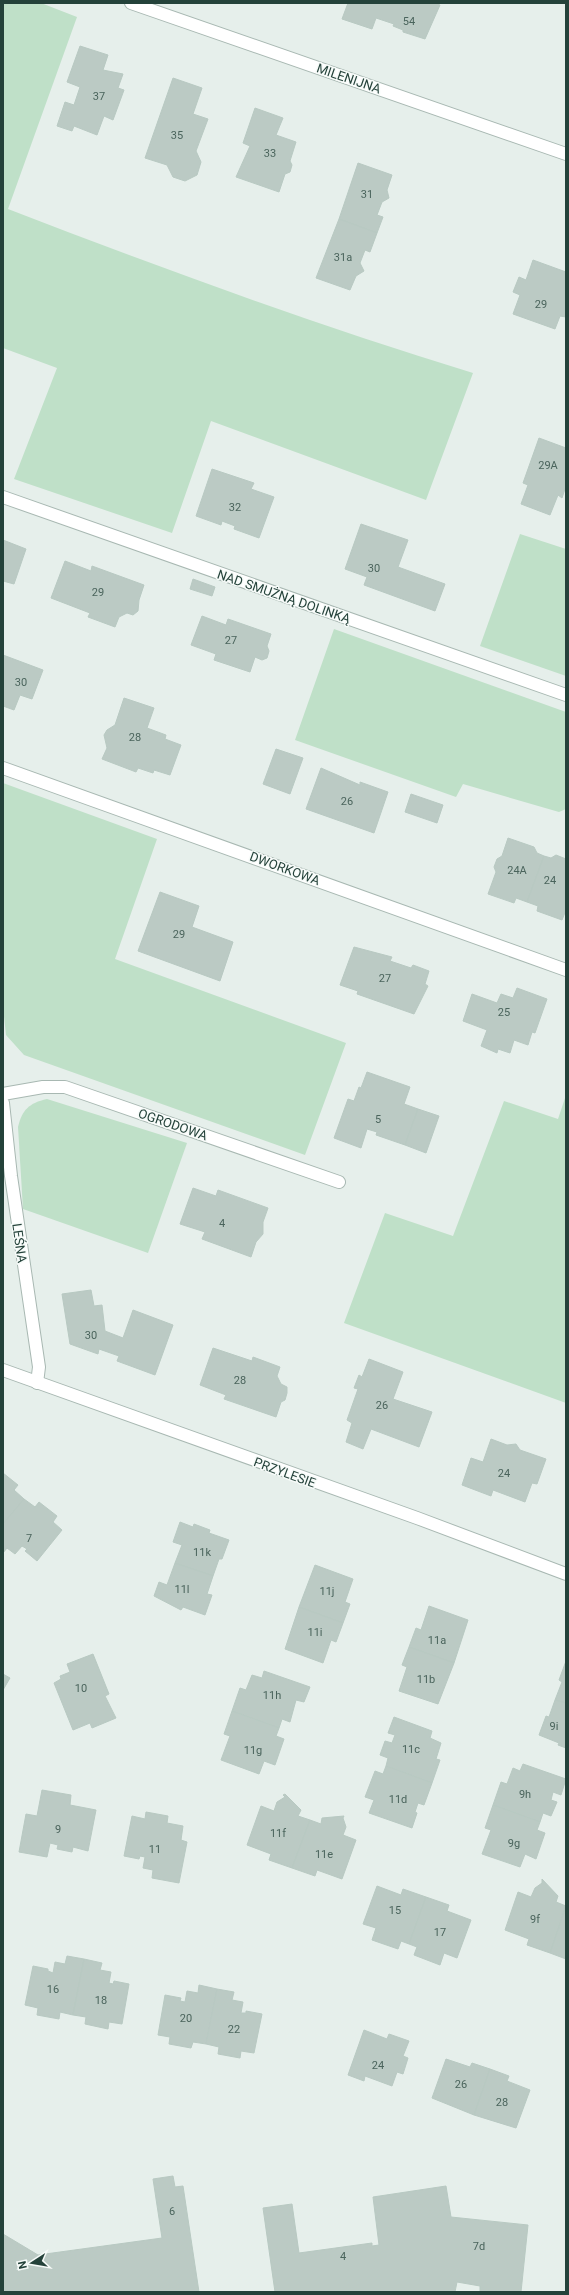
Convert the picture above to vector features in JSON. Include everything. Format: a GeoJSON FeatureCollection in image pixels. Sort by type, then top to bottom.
{"type":"FeatureCollection","features":[{"type":"Feature","properties":{"kind":"street","name":"MILENIJNA"},"geometry":{"type":"LineString","coordinates":[[131,3],[566,154]]}},
{"type":"Feature","properties":{"kind":"street","name":"NAD SMUŻNĄ DOLINKĄ"},"geometry":{"type":"LineString","coordinates":[[3,497],[566,694]]}},
{"type":"Feature","properties":{"kind":"street","name":"DWORKOWA"},"geometry":{"type":"LineString","coordinates":[[3,768],[566,970]]}},
{"type":"Feature","properties":{"kind":"street","name":"OGRODOWA"},"geometry":{"type":"LineString","coordinates":[[3,1094],[43,1087],[65,1087],[340,1182]]}},
{"type":"Feature","properties":{"kind":"street","name":"LEŚNA"},"geometry":{"type":"LineString","coordinates":[[3,1103],[11,1176],[39,1367],[37,1383]]}},
{"type":"Feature","properties":{"kind":"street","name":"PRZYLESIE"},"geometry":{"type":"LineString","coordinates":[[3,1370],[417,1518],[566,1574]]}},
{"type":"Feature","properties":{"kind":"green space"},"geometry":{"type":"Polygon","coordinates":[[[3,3],[41,3],[77,17],[8,209],[123,253],[297,316],[473,373],[426,500],[211,421],[172,533],[14,479],[57,368],[3,348],[3,3]]]}},
{"type":"Feature","properties":{"kind":"green space"},"geometry":{"type":"Polygon","coordinates":[[[520,534],[566,549],[566,676],[480,646],[520,534]]]}},
{"type":"Feature","properties":{"kind":"green space"},"geometry":{"type":"Polygon","coordinates":[[[334,629],[566,712],[566,809],[559,812],[463,784],[456,797],[295,740],[334,629]]]}},
{"type":"Feature","properties":{"kind":"green space"},"geometry":{"type":"Polygon","coordinates":[[[3,783],[157,839],[115,959],[346,1043],[305,1155],[24,1055],[6,1035],[3,1007],[3,783]]]}},
{"type":"Feature","properties":{"kind":"green space"},"geometry":{"type":"Polygon","coordinates":[[[566,1095],[566,1403],[344,1323],[385,1213],[453,1236],[504,1101],[558,1119],[566,1095]]]}},
{"type":"Feature","properties":{"kind":"green space"},"geometry":{"type":"Polygon","coordinates":[[[47,1099],[187,1143],[148,1253],[23,1209],[18,1127],[27,1108],[35,1103],[47,1099]]]}},
{"type":"Feature","properties":{"kind":"building"},"geometry":{"type":"Polygon","coordinates":[[[348,3],[435,3],[440,5],[425,39],[403,32],[403,30],[393,26],[394,24],[376,18],[372,29],[342,19],[348,3]]]}},
{"type":"Feature","properties":{"kind":"building"},"geometry":{"type":"Polygon","coordinates":[[[80,46],[108,55],[103,70],[123,74],[118,88],[124,90],[113,120],[104,116],[97,135],[74,126],[72,131],[57,126],[65,102],[74,105],[80,87],[67,82],[80,46]]]}},
{"type":"Feature","properties":{"kind":"building"},"geometry":{"type":"Polygon","coordinates":[[[173,78],[202,88],[193,114],[208,119],[196,151],[201,162],[197,175],[185,181],[173,177],[167,165],[145,158],[173,78]]]}},
{"type":"Feature","properties":{"kind":"building"},"geometry":{"type":"Polygon","coordinates":[[[255,108],[283,118],[276,135],[296,142],[290,161],[292,165],[290,172],[285,174],[279,192],[236,177],[250,146],[243,143],[255,108]]]}},
{"type":"Feature","properties":{"kind":"building"},"geometry":{"type":"Polygon","coordinates":[[[358,163],[392,175],[387,190],[389,198],[382,202],[377,215],[383,217],[377,233],[339,219],[358,163]]]}},
{"type":"Feature","properties":{"kind":"building"},"geometry":{"type":"Polygon","coordinates":[[[339,219],[377,233],[370,252],[365,250],[360,263],[364,271],[356,276],[350,290],[316,278],[339,219]]]}},
{"type":"Feature","properties":{"kind":"building"},"geometry":{"type":"Polygon","coordinates":[[[533,260],[566,272],[566,317],[560,316],[555,329],[513,314],[520,295],[513,292],[519,277],[526,280],[533,260]]]}},
{"type":"Feature","properties":{"kind":"building"},"geometry":{"type":"Polygon","coordinates":[[[539,438],[566,448],[566,486],[562,498],[558,495],[550,515],[521,504],[528,485],[523,483],[539,438]]]}},
{"type":"Feature","properties":{"kind":"building"},"geometry":{"type":"Polygon","coordinates":[[[212,469],[254,483],[251,489],[274,497],[259,538],[234,529],[235,526],[222,521],[221,525],[196,516],[212,469]]]}},
{"type":"Feature","properties":{"kind":"building"},"geometry":{"type":"Polygon","coordinates":[[[361,524],[408,540],[398,567],[445,584],[435,611],[364,585],[367,577],[345,569],[361,524]]]}},
{"type":"Feature","properties":{"kind":"building"},"geometry":{"type":"Polygon","coordinates":[[[3,540],[26,549],[14,584],[3,581],[3,540]]]}},
{"type":"Feature","properties":{"kind":"building"},"geometry":{"type":"Polygon","coordinates":[[[65,561],[91,571],[92,566],[144,585],[139,600],[138,611],[133,615],[127,613],[119,617],[115,627],[88,617],[90,613],[51,598],[65,561]]]}},
{"type":"Feature","properties":{"kind":"building"},"geometry":{"type":"Polygon","coordinates":[[[193,579],[215,587],[212,596],[190,589],[193,579]]]}},
{"type":"Feature","properties":{"kind":"building"},"geometry":{"type":"Polygon","coordinates":[[[202,616],[226,625],[228,619],[271,634],[267,646],[269,651],[267,658],[262,660],[255,657],[250,672],[214,660],[216,654],[191,645],[202,616]]]}},
{"type":"Feature","properties":{"kind":"building"},"geometry":{"type":"Polygon","coordinates":[[[3,655],[43,670],[32,699],[20,695],[14,710],[3,706],[3,655]]]}},
{"type":"Feature","properties":{"kind":"building"},"geometry":{"type":"Polygon","coordinates":[[[124,698],[154,708],[147,728],[166,735],[165,739],[181,745],[170,775],[154,770],[153,773],[138,768],[136,772],[102,759],[107,748],[104,735],[107,730],[115,725],[124,698]]]}},
{"type":"Feature","properties":{"kind":"building"},"geometry":{"type":"Polygon","coordinates":[[[276,749],[303,758],[290,794],[263,784],[276,749]]]}},
{"type":"Feature","properties":{"kind":"building"},"geometry":{"type":"Polygon","coordinates":[[[321,768],[360,785],[360,782],[388,792],[374,833],[306,809],[321,768]]]}},
{"type":"Feature","properties":{"kind":"building"},"geometry":{"type":"Polygon","coordinates":[[[411,794],[443,805],[437,823],[405,812],[411,794]]]}},
{"type":"Feature","properties":{"kind":"building"},"geometry":{"type":"Polygon","coordinates":[[[508,838],[534,847],[537,853],[544,856],[527,902],[516,898],[514,903],[488,894],[496,872],[494,867],[497,859],[502,856],[508,838]]]}},
{"type":"Feature","properties":{"kind":"building"},"geometry":{"type":"Polygon","coordinates":[[[556,855],[566,859],[566,910],[562,920],[537,911],[538,906],[527,902],[544,856],[551,858],[556,855]]]}},
{"type":"Feature","properties":{"kind":"building"},"geometry":{"type":"Polygon","coordinates":[[[160,892],[199,906],[192,927],[233,942],[220,981],[138,951],[160,892]]]}},
{"type":"Feature","properties":{"kind":"building"},"geometry":{"type":"Polygon","coordinates":[[[354,947],[392,957],[390,961],[411,968],[413,965],[429,971],[425,984],[428,986],[414,1014],[357,994],[358,991],[340,985],[354,947]]]}},
{"type":"Feature","properties":{"kind":"building"},"geometry":{"type":"Polygon","coordinates":[[[517,988],[547,999],[535,1033],[532,1032],[528,1045],[514,1040],[510,1053],[498,1049],[497,1053],[481,1046],[487,1030],[463,1021],[472,994],[497,1003],[501,994],[513,998],[517,988]]]}},
{"type":"Feature","properties":{"kind":"building"},"geometry":{"type":"Polygon","coordinates":[[[367,1072],[410,1087],[404,1104],[418,1109],[405,1145],[376,1135],[377,1132],[367,1129],[361,1148],[334,1138],[348,1099],[354,1101],[367,1072]]]}},
{"type":"Feature","properties":{"kind":"building"},"geometry":{"type":"Polygon","coordinates":[[[418,1109],[439,1116],[426,1153],[405,1145],[418,1109]]]}},
{"type":"Feature","properties":{"kind":"building"},"geometry":{"type":"Polygon","coordinates":[[[193,1188],[216,1196],[218,1190],[268,1208],[263,1222],[263,1234],[256,1242],[251,1257],[202,1239],[205,1232],[180,1224],[193,1188]]]}},
{"type":"Feature","properties":{"kind":"building"},"geometry":{"type":"Polygon","coordinates":[[[91,1290],[94,1306],[102,1305],[105,1331],[123,1338],[133,1310],[173,1325],[155,1375],[117,1361],[119,1356],[99,1349],[98,1354],[70,1344],[62,1294],[91,1290]]]}},
{"type":"Feature","properties":{"kind":"building"},"geometry":{"type":"Polygon","coordinates":[[[213,1348],[252,1361],[253,1357],[280,1367],[277,1376],[281,1384],[287,1387],[287,1393],[285,1400],[281,1402],[276,1417],[224,1399],[226,1395],[200,1385],[213,1348]]]}},
{"type":"Feature","properties":{"kind":"building"},"geometry":{"type":"Polygon","coordinates":[[[369,1359],[403,1372],[393,1399],[432,1412],[419,1447],[371,1429],[363,1449],[346,1442],[352,1423],[347,1420],[358,1389],[354,1388],[359,1375],[362,1377],[369,1359]]]}},
{"type":"Feature","properties":{"kind":"building"},"geometry":{"type":"Polygon","coordinates":[[[491,1439],[507,1445],[516,1444],[520,1450],[546,1459],[537,1484],[532,1483],[525,1502],[493,1490],[491,1496],[462,1485],[471,1458],[483,1462],[491,1439]]]}},
{"type":"Feature","properties":{"kind":"building"},"geometry":{"type":"Polygon","coordinates":[[[3,1473],[18,1485],[14,1490],[24,1499],[3,1524],[3,1473]]]}},
{"type":"Feature","properties":{"kind":"building"},"geometry":{"type":"Polygon","coordinates":[[[24,1499],[35,1507],[39,1502],[57,1516],[53,1522],[62,1530],[37,1561],[25,1551],[27,1549],[22,1546],[15,1554],[7,1548],[3,1553],[3,1524],[24,1499]]]}},
{"type":"Feature","properties":{"kind":"building"},"geometry":{"type":"Polygon","coordinates":[[[180,1522],[193,1527],[194,1524],[210,1530],[209,1533],[229,1540],[222,1559],[219,1559],[213,1576],[175,1563],[182,1545],[173,1542],[180,1522]]]}},
{"type":"Feature","properties":{"kind":"building"},"geometry":{"type":"Polygon","coordinates":[[[175,1563],[213,1576],[207,1594],[212,1595],[205,1615],[183,1607],[181,1610],[154,1596],[159,1582],[167,1585],[175,1563]]]}},
{"type":"Feature","properties":{"kind":"building"},"geometry":{"type":"Polygon","coordinates":[[[315,1565],[353,1579],[345,1602],[350,1604],[343,1623],[299,1607],[315,1565]]]}},
{"type":"Feature","properties":{"kind":"building"},"geometry":{"type":"Polygon","coordinates":[[[429,1606],[468,1620],[454,1663],[409,1647],[416,1628],[421,1630],[429,1606]]]}},
{"type":"Feature","properties":{"kind":"building"},"geometry":{"type":"Polygon","coordinates":[[[299,1607],[343,1623],[336,1642],[331,1640],[323,1663],[285,1649],[299,1607]]]}},
{"type":"Feature","properties":{"kind":"building"},"geometry":{"type":"Polygon","coordinates":[[[409,1647],[454,1663],[438,1704],[399,1691],[407,1667],[402,1665],[409,1647]]]}},
{"type":"Feature","properties":{"kind":"building"},"geometry":{"type":"Polygon","coordinates":[[[93,1654],[109,1694],[105,1696],[116,1718],[92,1728],[90,1723],[73,1730],[54,1683],[61,1679],[60,1676],[70,1672],[67,1664],[93,1654]]]}},
{"type":"Feature","properties":{"kind":"building"},"geometry":{"type":"Polygon","coordinates":[[[566,1661],[566,1703],[555,1700],[562,1682],[559,1680],[566,1661]]]}},
{"type":"Feature","properties":{"kind":"building"},"geometry":{"type":"Polygon","coordinates":[[[264,1671],[310,1687],[304,1702],[296,1700],[290,1722],[282,1719],[279,1728],[232,1711],[240,1688],[246,1690],[252,1675],[262,1678],[264,1671]]]}},
{"type":"Feature","properties":{"kind":"building"},"geometry":{"type":"Polygon","coordinates":[[[3,1674],[10,1678],[3,1690],[3,1674]]]}},
{"type":"Feature","properties":{"kind":"building"},"geometry":{"type":"Polygon","coordinates":[[[555,1700],[566,1703],[566,1748],[558,1745],[559,1743],[539,1735],[546,1716],[549,1717],[555,1700]]]}},
{"type":"Feature","properties":{"kind":"building"},"geometry":{"type":"Polygon","coordinates":[[[232,1711],[279,1728],[276,1736],[284,1739],[275,1765],[264,1761],[259,1774],[221,1760],[230,1736],[224,1734],[232,1711]]]}},
{"type":"Feature","properties":{"kind":"building"},"geometry":{"type":"Polygon","coordinates":[[[394,1717],[432,1731],[430,1738],[441,1743],[436,1759],[440,1760],[432,1783],[386,1766],[388,1758],[380,1755],[385,1741],[392,1743],[395,1735],[388,1733],[394,1717]]]}},
{"type":"Feature","properties":{"kind":"building"},"geometry":{"type":"Polygon","coordinates":[[[523,1764],[566,1779],[561,1795],[553,1792],[551,1800],[557,1802],[551,1816],[543,1813],[540,1822],[493,1805],[501,1782],[507,1784],[513,1768],[520,1771],[523,1764]]]}},
{"type":"Feature","properties":{"kind":"building"},"geometry":{"type":"Polygon","coordinates":[[[386,1766],[432,1783],[424,1805],[418,1803],[415,1812],[417,1813],[412,1828],[369,1813],[374,1800],[365,1797],[375,1771],[383,1774],[386,1766]]]}},
{"type":"Feature","properties":{"kind":"building"},"geometry":{"type":"Polygon","coordinates":[[[42,1790],[71,1795],[70,1805],[96,1810],[88,1851],[73,1847],[72,1852],[57,1849],[58,1845],[50,1843],[47,1857],[19,1852],[26,1814],[37,1816],[42,1790]]]}},
{"type":"Feature","properties":{"kind":"building"},"geometry":{"type":"Polygon","coordinates":[[[285,1794],[301,1810],[298,1816],[310,1820],[292,1868],[269,1860],[271,1854],[247,1845],[261,1806],[274,1811],[277,1802],[285,1797],[283,1795],[285,1794]]]}},
{"type":"Feature","properties":{"kind":"building"},"geometry":{"type":"Polygon","coordinates":[[[493,1805],[540,1822],[537,1830],[545,1833],[536,1859],[525,1854],[520,1867],[482,1854],[491,1830],[485,1828],[493,1805]]]}},
{"type":"Feature","properties":{"kind":"building"},"geometry":{"type":"Polygon","coordinates":[[[146,1812],[168,1816],[167,1823],[183,1826],[181,1840],[187,1842],[179,1883],[152,1878],[153,1870],[143,1868],[145,1857],[140,1856],[139,1859],[124,1856],[132,1816],[145,1819],[146,1812]]]}},
{"type":"Feature","properties":{"kind":"building"},"geometry":{"type":"Polygon","coordinates":[[[344,1816],[343,1818],[346,1827],[343,1835],[356,1840],[342,1879],[317,1870],[315,1876],[292,1868],[310,1820],[321,1824],[322,1818],[344,1816]]]}},
{"type":"Feature","properties":{"kind":"building"},"geometry":{"type":"Polygon","coordinates":[[[542,1879],[558,1896],[556,1902],[566,1906],[550,1953],[527,1945],[529,1939],[505,1930],[518,1892],[531,1897],[535,1888],[542,1883],[542,1879]]]}},
{"type":"Feature","properties":{"kind":"building"},"geometry":{"type":"Polygon","coordinates":[[[377,1886],[401,1895],[403,1889],[426,1897],[409,1944],[401,1941],[398,1949],[372,1940],[376,1928],[363,1924],[377,1886]]]}},
{"type":"Feature","properties":{"kind":"building"},"geometry":{"type":"Polygon","coordinates":[[[426,1897],[449,1905],[447,1911],[471,1920],[457,1958],[444,1953],[440,1965],[414,1955],[417,1947],[409,1944],[426,1897]]]}},
{"type":"Feature","properties":{"kind":"building"},"geometry":{"type":"Polygon","coordinates":[[[566,1907],[566,1959],[550,1953],[566,1907]]]}},
{"type":"Feature","properties":{"kind":"building"},"geometry":{"type":"Polygon","coordinates":[[[67,1956],[84,1959],[73,2015],[60,2012],[59,2019],[37,2015],[38,2008],[25,2005],[33,1966],[48,1969],[48,1971],[53,1973],[55,1962],[65,1964],[67,1956]]]}},
{"type":"Feature","properties":{"kind":"building"},"geometry":{"type":"Polygon","coordinates":[[[84,1959],[102,1963],[100,1970],[111,1972],[109,1983],[113,1984],[114,1981],[129,1984],[122,2024],[109,2022],[108,2029],[85,2024],[86,2017],[73,2015],[84,1959]]]}},
{"type":"Feature","properties":{"kind":"building"},"geometry":{"type":"Polygon","coordinates":[[[199,1985],[217,1989],[206,2044],[193,2042],[191,2048],[169,2044],[170,2037],[158,2035],[165,1995],[181,1998],[180,2001],[185,2002],[187,1991],[198,1993],[199,1985]]]}},
{"type":"Feature","properties":{"kind":"building"},"geometry":{"type":"Polygon","coordinates":[[[217,1989],[234,1992],[232,2000],[243,2002],[241,2013],[246,2013],[246,2011],[262,2014],[254,2053],[241,2051],[240,2058],[218,2054],[219,2047],[206,2044],[217,1989]]]}},
{"type":"Feature","properties":{"kind":"building"},"geometry":{"type":"Polygon","coordinates":[[[364,2030],[387,2039],[389,2034],[409,2041],[403,2056],[408,2058],[403,2074],[397,2072],[392,2086],[365,2076],[364,2081],[348,2075],[364,2030]]]}},
{"type":"Feature","properties":{"kind":"building"},"geometry":{"type":"Polygon","coordinates":[[[446,2059],[470,2067],[472,2063],[490,2069],[474,2115],[432,2098],[446,2059]]]}},
{"type":"Feature","properties":{"kind":"building"},"geometry":{"type":"Polygon","coordinates":[[[490,2069],[509,2076],[507,2081],[530,2090],[516,2128],[474,2115],[490,2069]]]}},
{"type":"Feature","properties":{"kind":"building"},"geometry":{"type":"Polygon","coordinates":[[[173,2176],[175,2187],[183,2186],[199,2292],[3,2292],[3,2234],[38,2255],[162,2238],[153,2179],[173,2176]]]}},
{"type":"Feature","properties":{"kind":"building"},"geometry":{"type":"Polygon","coordinates":[[[446,2186],[451,2217],[528,2225],[521,2292],[480,2291],[480,2286],[457,2282],[455,2292],[275,2292],[263,2208],[292,2204],[299,2253],[372,2243],[372,2246],[379,2245],[373,2197],[446,2186]]]}}]}
